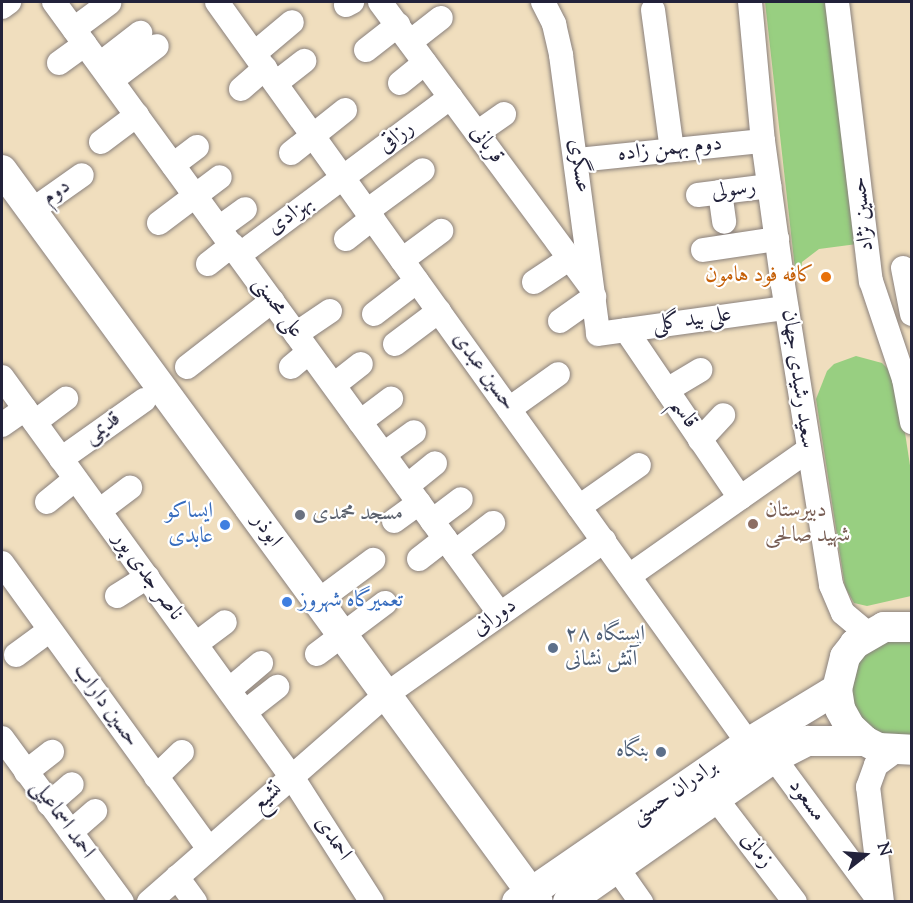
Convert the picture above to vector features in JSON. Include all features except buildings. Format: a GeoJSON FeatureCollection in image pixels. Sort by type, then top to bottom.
{"type":"FeatureCollection","features":[{"type":"Feature","properties":{"kind":"main road","name":"ابوذر"},"geometry":{"type":"LineString","coordinates":[[4,178],[32,210],[387,694],[529,898]]}},
{"type":"Feature","properties":{"kind":"main road"},"geometry":{"type":"LineString","coordinates":[[903,750],[865,741],[850,727],[840,709],[837,689],[845,657],[868,634],[908,623]]}},
{"type":"Feature","properties":{"kind":"main road","name":"برادران حسنی"},"geometry":{"type":"LineString","coordinates":[[568,902],[617,868],[634,838],[748,743],[837,689]]}},
{"type":"Feature","properties":{"kind":"main road","name":"برادران حسنی"},"geometry":{"type":"LineString","coordinates":[[529,898],[634,838],[717,800],[774,758],[808,741],[865,741]]}},
{"type":"Feature","properties":{"kind":"street"},"geometry":{"type":"LineString","coordinates":[[2,7],[9,2]]}},
{"type":"Feature","properties":{"kind":"street","name":"علی محسنی"},"geometry":{"type":"LineString","coordinates":[[54,2],[272,302],[299,351],[334,385],[500,614]]}},
{"type":"Feature","properties":{"kind":"street","name":"قربانی"},"geometry":{"type":"LineString","coordinates":[[380,2],[570,258],[593,293]]}},
{"type":"Feature","properties":{"kind":"street","name":"عسگری"},"geometry":{"type":"LineString","coordinates":[[546,2],[561,55],[578,160],[598,334]]}},
{"type":"Feature","properties":{"kind":"street","name":"سعید رشیدی جهان"},"geometry":{"type":"LineString","coordinates":[[750,2],[769,186],[807,451],[831,585],[843,613],[868,634]]}},
{"type":"Feature","properties":{"kind":"street","name":"حسین نژاد"},"geometry":{"type":"LineString","coordinates":[[837,2],[871,281],[904,378],[912,423]]}},
{"type":"Feature","properties":{"kind":"street"},"geometry":{"type":"LineString","coordinates":[[59,63],[109,3]]}},
{"type":"Feature","properties":{"kind":"street","name":"حسین عبدی"},"geometry":{"type":"LineString","coordinates":[[223,3],[265,68],[748,743]]}},
{"type":"Feature","properties":{"kind":"street"},"geometry":{"type":"LineString","coordinates":[[653,10],[672,150]]}},
{"type":"Feature","properties":{"kind":"street"},"geometry":{"type":"LineString","coordinates":[[366,50],[441,18]]}},
{"type":"Feature","properties":{"kind":"street"},"geometry":{"type":"LineString","coordinates":[[241,89],[265,68],[292,22]]}},
{"type":"Feature","properties":{"kind":"street"},"geometry":{"type":"LineString","coordinates":[[105,72],[149,40]]}},
{"type":"Feature","properties":{"kind":"street"},"geometry":{"type":"LineString","coordinates":[[265,68],[304,61]]}},
{"type":"Feature","properties":{"kind":"street"},"geometry":{"type":"LineString","coordinates":[[400,83],[425,63]]}},
{"type":"Feature","properties":{"kind":"street","name":"رزاقی"},"geometry":{"type":"LineString","coordinates":[[344,178],[451,98]]}},
{"type":"Feature","properties":{"kind":"street"},"geometry":{"type":"LineString","coordinates":[[291,153],[345,110]]}},
{"type":"Feature","properties":{"kind":"street"},"geometry":{"type":"LineString","coordinates":[[477,133],[504,114]]}},
{"type":"Feature","properties":{"kind":"street"},"geometry":{"type":"LineString","coordinates":[[101,142],[137,115]]}},
{"type":"Feature","properties":{"kind":"street","name":"دوم بهمن زاده"},"geometry":{"type":"LineString","coordinates":[[578,160],[763,141]]}},
{"type":"Feature","properties":{"kind":"street"},"geometry":{"type":"LineString","coordinates":[[173,165],[197,147]]}},
{"type":"Feature","properties":{"kind":"street"},"geometry":{"type":"LineString","coordinates":[[346,239],[370,214],[423,170]]}},
{"type":"Feature","properties":{"kind":"street","name":"دوم"},"geometry":{"type":"LineString","coordinates":[[32,210],[82,175]]}},
{"type":"Feature","properties":{"kind":"street"},"geometry":{"type":"LineString","coordinates":[[159,223],[220,177]]}},
{"type":"Feature","properties":{"kind":"street","name":"بهزادی"},"geometry":{"type":"LineString","coordinates":[[230,243],[344,178]]}},
{"type":"Feature","properties":{"kind":"street","name":"رسولی"},"geometry":{"type":"LineString","coordinates":[[724,222],[709,194],[769,186]]}},
{"type":"Feature","properties":{"kind":"street"},"geometry":{"type":"LineString","coordinates":[[208,264],[230,243],[245,209]]}},
{"type":"Feature","properties":{"kind":"street"},"geometry":{"type":"LineString","coordinates":[[402,260],[441,231]]}},
{"type":"Feature","properties":{"kind":"street"},"geometry":{"type":"LineString","coordinates":[[703,250],[777,239]]}},
{"type":"Feature","properties":{"kind":"street"},"geometry":{"type":"LineString","coordinates":[[534,282],[570,258]]}},
{"type":"Feature","properties":{"kind":"street"},"geometry":{"type":"LineString","coordinates":[[907,273],[912,314]]}},
{"type":"Feature","properties":{"kind":"street"},"geometry":{"type":"LineString","coordinates":[[374,314],[417,281]]}},
{"type":"Feature","properties":{"kind":"street"},"geometry":{"type":"LineString","coordinates":[[560,321],[593,293]]}},
{"type":"Feature","properties":{"kind":"street"},"geometry":{"type":"LineString","coordinates":[[187,367],[272,302]]}},
{"type":"Feature","properties":{"kind":"street","name":"علی بید گلی"},"geometry":{"type":"LineString","coordinates":[[598,334],[786,308]]}},
{"type":"Feature","properties":{"kind":"street"},"geometry":{"type":"LineString","coordinates":[[299,351],[330,310]]}},
{"type":"Feature","properties":{"kind":"street"},"geometry":{"type":"LineString","coordinates":[[395,344],[439,311]]}},
{"type":"Feature","properties":{"kind":"street","name":"قاسم"},"geometry":{"type":"LineString","coordinates":[[626,330],[740,498]]}},
{"type":"Feature","properties":{"kind":"street"},"geometry":{"type":"LineString","coordinates":[[334,385],[361,364]]}},
{"type":"Feature","properties":{"kind":"street"},"geometry":{"type":"LineString","coordinates":[[667,390],[700,370]]}},
{"type":"Feature","properties":{"kind":"street"},"geometry":{"type":"LineString","coordinates":[[509,409],[558,374]]}},
{"type":"Feature","properties":{"kind":"street","name":"ناصر جدی پور"},"geometry":{"type":"LineString","coordinates":[[2,377],[292,777]]}},
{"type":"Feature","properties":{"kind":"street"},"geometry":{"type":"LineString","coordinates":[[2,425],[30,416],[66,399]]}},
{"type":"Feature","properties":{"kind":"street"},"geometry":{"type":"LineString","coordinates":[[360,422],[391,399]]}},
{"type":"Feature","properties":{"kind":"street","name":"قدیمی"},"geometry":{"type":"LineString","coordinates":[[61,459],[144,400]]}},
{"type":"Feature","properties":{"kind":"street"},"geometry":{"type":"LineString","coordinates":[[700,440],[723,415]]}},
{"type":"Feature","properties":{"kind":"street"},"geometry":{"type":"LineString","coordinates":[[384,454],[414,432]]}},
{"type":"Feature","properties":{"kind":"street"},"geometry":{"type":"LineString","coordinates":[[628,576],[807,451]]}},
{"type":"Feature","properties":{"kind":"street"},"geometry":{"type":"LineString","coordinates":[[419,559],[432,520],[435,463]]}},
{"type":"Feature","properties":{"kind":"street"},"geometry":{"type":"LineString","coordinates":[[579,507],[639,465]]}},
{"type":"Feature","properties":{"kind":"street"},"geometry":{"type":"LineString","coordinates":[[47,502],[75,478]]}},
{"type":"Feature","properties":{"kind":"street"},"geometry":{"type":"LineString","coordinates":[[99,511],[130,488]]}},
{"type":"Feature","properties":{"kind":"street"},"geometry":{"type":"LineString","coordinates":[[432,520],[461,499]]}},
{"type":"Feature","properties":{"kind":"street"},"geometry":{"type":"LineString","coordinates":[[394,521],[494,523]]}},
{"type":"Feature","properties":{"kind":"street","name":"دورانی"},"geometry":{"type":"LineString","coordinates":[[387,694],[604,541]]}},
{"type":"Feature","properties":{"kind":"street"},"geometry":{"type":"LineString","coordinates":[[318,601],[373,560]]}},
{"type":"Feature","properties":{"kind":"street","name":"حسین داراب"},"geometry":{"type":"LineString","coordinates":[[2,563],[209,849]]}},
{"type":"Feature","properties":{"kind":"street"},"geometry":{"type":"LineString","coordinates":[[117,596],[147,577]]}},
{"type":"Feature","properties":{"kind":"street"},"geometry":{"type":"LineString","coordinates":[[317,654],[385,603]]}},
{"type":"Feature","properties":{"kind":"street"},"geometry":{"type":"LineString","coordinates":[[195,644],[225,622]]}},
{"type":"Feature","properties":{"kind":"street"},"geometry":{"type":"LineString","coordinates":[[16,655],[50,630]]}},
{"type":"Feature","properties":{"kind":"street"},"geometry":{"type":"LineString","coordinates":[[229,690],[261,663]]}},
{"type":"Feature","properties":{"kind":"street"},"geometry":{"type":"LineString","coordinates":[[245,712],[278,687]]}},
{"type":"Feature","properties":{"kind":"street","name":"تشیع"},"geometry":{"type":"LineString","coordinates":[[149,902],[387,694]]}},
{"type":"Feature","properties":{"kind":"street","name":"احمد اسماعیلی"},"geometry":{"type":"LineString","coordinates":[[2,738],[122,902]]}},
{"type":"Feature","properties":{"kind":"street"},"geometry":{"type":"LineString","coordinates":[[881,902],[868,787],[876,765],[903,750]]}},
{"type":"Feature","properties":{"kind":"street"},"geometry":{"type":"LineString","coordinates":[[26,772],[52,752]]}},
{"type":"Feature","properties":{"kind":"street"},"geometry":{"type":"LineString","coordinates":[[156,777],[182,752]]}},
{"type":"Feature","properties":{"kind":"street","name":"مسعود"},"geometry":{"type":"LineString","coordinates":[[774,758],[881,902]]}},
{"type":"Feature","properties":{"kind":"street","name":"احمدی"},"geometry":{"type":"LineString","coordinates":[[292,777],[372,902]]}},
{"type":"Feature","properties":{"kind":"street"},"geometry":{"type":"LineString","coordinates":[[50,804],[72,784]]}},
{"type":"Feature","properties":{"kind":"street","name":"زمانی"},"geometry":{"type":"LineString","coordinates":[[717,800],[795,902]]}},
{"type":"Feature","properties":{"kind":"street"},"geometry":{"type":"LineString","coordinates":[[71,832],[94,811]]}},
{"type":"Feature","properties":{"kind":"street"},"geometry":{"type":"LineString","coordinates":[[617,868],[641,902]]}},
{"type":"Feature","properties":{"kind":"street"},"geometry":{"type":"LineString","coordinates":[[177,877],[195,902]]}},
{"type":"Feature","properties":{"kind":"green space"},"geometry":{"type":"Polygon","coordinates":[[[765,2],[826,2],[857,244],[819,249],[802,262],[800,277],[796,278],[765,2]]]}},
{"type":"Feature","properties":{"kind":"green space"},"geometry":{"type":"Polygon","coordinates":[[[856,356],[882,363],[891,372],[898,387],[911,472],[911,596],[867,606],[854,603],[845,587],[816,399],[827,371],[834,364],[856,356]]]}},
{"type":"Feature","properties":{"kind":"green space"},"geometry":{"type":"Polygon","coordinates":[[[911,637],[911,741],[890,742],[850,710],[848,673],[870,643],[911,637]]]}},
{"type":"Feature","properties":{"kind":"place","name":"کافه فود هامون"},"geometry":{"type":"Point","coordinates":[826,277]}},
{"type":"Feature","properties":{"kind":"place","name":"مسجد محمدی"},"geometry":{"type":"Point","coordinates":[300,515]}},
{"type":"Feature","properties":{"kind":"place","name":"دبیرستان شهید صالحی"},"geometry":{"type":"Point","coordinates":[753,524]}},
{"type":"Feature","properties":{"kind":"place","name":"ایساکو عابدی"},"geometry":{"type":"Point","coordinates":[225,525]}},
{"type":"Feature","properties":{"kind":"place","name":"تعمیرگاه شهروز"},"geometry":{"type":"Point","coordinates":[287,602]}},
{"type":"Feature","properties":{"kind":"place","name":"ایستگاه ۲۸ آتش نشانی"},"geometry":{"type":"Point","coordinates":[553,648]}},
{"type":"Feature","properties":{"kind":"place","name":"بنگاه"},"geometry":{"type":"Point","coordinates":[661,752]}}]}
